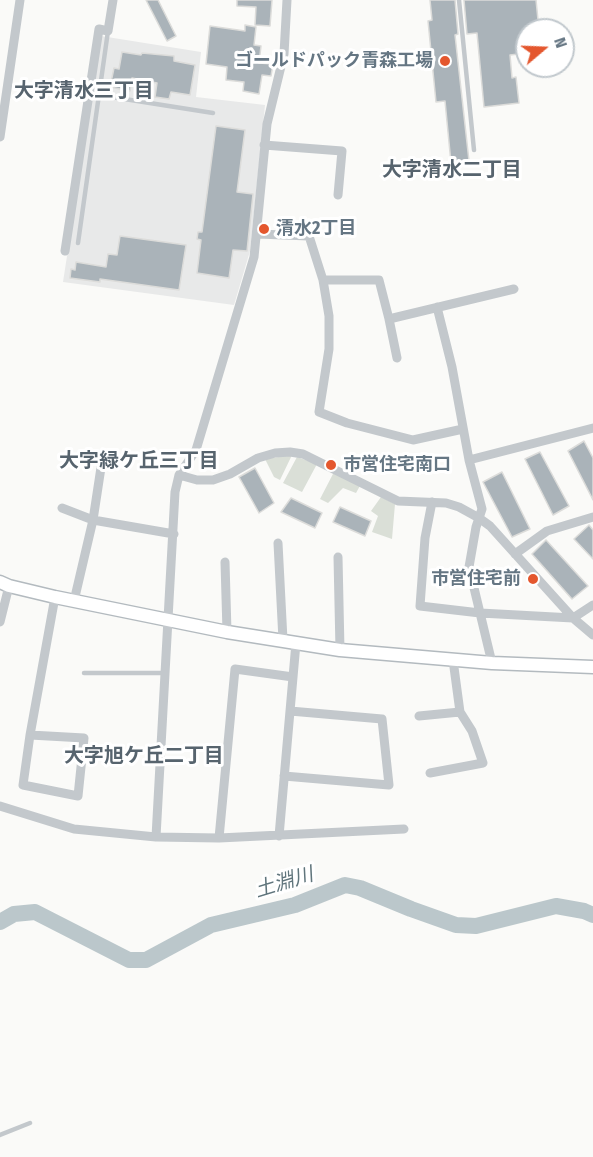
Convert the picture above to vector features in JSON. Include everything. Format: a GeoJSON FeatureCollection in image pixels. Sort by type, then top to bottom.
{"type":"FeatureCollection","features":[{"type":"Feature","properties":{"kind":"street"},"geometry":{"type":"LineString","coordinates":[[0,136],[20,0]]}},
{"type":"Feature","properties":{"kind":"street"},"geometry":{"type":"LineString","coordinates":[[65,250],[99,29],[108,31],[113,0]]}},
{"type":"Feature","properties":{"kind":"street"},"geometry":{"type":"LineString","coordinates":[[156,837],[175,492],[179,475],[196,450],[254,257],[258,234],[264,146],[284,54],[287,0]]}},
{"type":"Feature","properties":{"kind":"street"},"geometry":{"type":"LineString","coordinates":[[264,146],[342,151],[338,195]]}},
{"type":"Feature","properties":{"kind":"street"},"geometry":{"type":"LineString","coordinates":[[258,234],[309,236],[322,280],[329,316],[329,349],[319,412],[347,423],[413,440],[463,429]]}},
{"type":"Feature","properties":{"kind":"street"},"geometry":{"type":"LineString","coordinates":[[322,280],[379,280],[397,358]]}},
{"type":"Feature","properties":{"kind":"street"},"geometry":{"type":"LineString","coordinates":[[389,319],[514,289]]}},
{"type":"Feature","properties":{"kind":"street"},"geometry":{"type":"LineString","coordinates":[[437,307],[452,367],[469,459],[482,509],[469,567],[492,663]]}},
{"type":"Feature","properties":{"kind":"street"},"geometry":{"type":"LineString","coordinates":[[469,459],[593,428]]}},
{"type":"Feature","properties":{"kind":"street"},"geometry":{"type":"LineString","coordinates":[[179,475],[197,480],[213,480],[230,474],[258,458],[290,452],[303,454],[398,501],[446,503],[459,507],[479,518],[573,618],[593,635]]}},
{"type":"Feature","properties":{"kind":"street"},"geometry":{"type":"LineString","coordinates":[[74,601],[93,520],[102,461]]}},
{"type":"Feature","properties":{"kind":"street"},"geometry":{"type":"LineString","coordinates":[[432,502],[424,538],[420,606],[480,613],[573,618],[593,605]]}},
{"type":"Feature","properties":{"kind":"street"},"geometry":{"type":"LineString","coordinates":[[62,508],[93,520],[174,534]]}},
{"type":"Feature","properties":{"kind":"street"},"geometry":{"type":"LineString","coordinates":[[515,554],[547,531],[593,517]]}},
{"type":"Feature","properties":{"kind":"street"},"geometry":{"type":"LineString","coordinates":[[278,543],[283,640]]}},
{"type":"Feature","properties":{"kind":"street"},"geometry":{"type":"LineString","coordinates":[[338,557],[340,650]]}},
{"type":"Feature","properties":{"kind":"street"},"geometry":{"type":"LineString","coordinates":[[225,562],[227,632]]}},
{"type":"Feature","properties":{"kind":"street"},"geometry":{"type":"LineString","coordinates":[[0,622],[4,584],[74,601],[296,644],[453,660],[593,667]]}},
{"type":"Feature","properties":{"kind":"street"},"geometry":{"type":"LineString","coordinates":[[30,735],[84,738],[78,796],[23,785],[30,735],[55,597]]}},
{"type":"Feature","properties":{"kind":"street"},"geometry":{"type":"LineString","coordinates":[[279,836],[296,644]]}},
{"type":"Feature","properties":{"kind":"street"},"geometry":{"type":"LineString","coordinates":[[430,773],[483,763],[472,731],[460,712],[453,660]]}},
{"type":"Feature","properties":{"kind":"street"},"geometry":{"type":"LineString","coordinates":[[219,838],[235,669],[293,677]]}},
{"type":"Feature","properties":{"kind":"street"},"geometry":{"type":"LineString","coordinates":[[284,776],[389,785],[382,719],[290,711]]}},
{"type":"Feature","properties":{"kind":"street"},"geometry":{"type":"LineString","coordinates":[[419,716],[460,712]]}},
{"type":"Feature","properties":{"kind":"street"},"geometry":{"type":"LineString","coordinates":[[0,806],[74,828],[156,837],[219,838],[404,829]]}},
{"type":"Feature","properties":{"kind":"lane"},"geometry":{"type":"LineString","coordinates":[[459,0],[474,150]]}},
{"type":"Feature","properties":{"kind":"lane"},"geometry":{"type":"LineString","coordinates":[[78,243],[108,31]]}},
{"type":"Feature","properties":{"kind":"lane"},"geometry":{"type":"LineString","coordinates":[[99,95],[213,113]]}},
{"type":"Feature","properties":{"kind":"lane"},"geometry":{"type":"LineString","coordinates":[[84,673],[164,673]]}},
{"type":"Feature","properties":{"kind":"lane"},"geometry":{"type":"LineString","coordinates":[[0,1135],[30,1123]]}},
{"type":"Feature","properties":{"kind":"shaded area"},"geometry":{"type":"Polygon","coordinates":[[[101,36],[201,52],[196,97],[265,105],[250,251],[234,305],[63,282],[101,36]]]}},
{"type":"Feature","properties":{"kind":"shaded area"},"geometry":{"type":"Polygon","coordinates":[[[292,455],[280,480],[274,477],[265,459],[292,455]]]}},
{"type":"Feature","properties":{"kind":"shaded area"},"geometry":{"type":"Polygon","coordinates":[[[297,457],[317,464],[302,492],[283,483],[297,457]]]}},
{"type":"Feature","properties":{"kind":"shaded area"},"geometry":{"type":"Polygon","coordinates":[[[334,472],[361,484],[356,493],[343,488],[328,503],[320,499],[334,472]]]}},
{"type":"Feature","properties":{"kind":"shaded area"},"geometry":{"type":"Polygon","coordinates":[[[381,497],[395,504],[392,539],[372,532],[378,516],[371,511],[381,497]]]}},
{"type":"Feature","properties":{"kind":"building"},"geometry":{"type":"Polygon","coordinates":[[[146,0],[158,0],[176,36],[167,41],[146,0]]]}},
{"type":"Feature","properties":{"kind":"building"},"geometry":{"type":"Polygon","coordinates":[[[237,0],[272,0],[270,26],[255,25],[256,7],[237,6],[237,0]]]}},
{"type":"Feature","properties":{"kind":"building","name":"ゴールドパック青森工場"},"geometry":{"type":"Polygon","coordinates":[[[430,0],[455,0],[458,34],[455,35],[469,161],[451,163],[445,101],[436,102],[428,21],[432,20],[430,0]]]}},
{"type":"Feature","properties":{"kind":"building","name":"ゴールドパック青森工場"},"geometry":{"type":"Polygon","coordinates":[[[464,0],[536,0],[538,18],[515,18],[515,54],[510,55],[512,78],[516,78],[519,103],[484,107],[477,33],[467,34],[464,0]]]}},
{"type":"Feature","properties":{"kind":"building"},"geometry":{"type":"Polygon","coordinates":[[[245,25],[256,27],[254,45],[261,46],[259,63],[273,64],[271,76],[262,75],[259,94],[243,91],[244,82],[226,80],[227,67],[206,64],[210,26],[245,31],[245,25]]]}},
{"type":"Feature","properties":{"kind":"building"},"geometry":{"type":"Polygon","coordinates":[[[122,52],[174,56],[174,61],[195,65],[190,95],[171,92],[169,99],[155,97],[157,83],[132,78],[130,91],[110,87],[114,68],[119,69],[122,52]]]}},
{"type":"Feature","properties":{"kind":"building"},"geometry":{"type":"Polygon","coordinates":[[[216,126],[245,130],[237,192],[253,194],[247,251],[233,250],[229,278],[197,273],[201,240],[197,239],[198,232],[202,232],[216,126]]]}},
{"type":"Feature","properties":{"kind":"building"},"geometry":{"type":"Polygon","coordinates":[[[120,236],[186,245],[179,290],[100,279],[100,282],[70,278],[71,269],[75,270],[76,262],[106,267],[108,254],[117,255],[120,236]]]}},
{"type":"Feature","properties":{"kind":"building"},"geometry":{"type":"Polygon","coordinates":[[[584,441],[593,458],[593,500],[568,451],[584,441]]]}},
{"type":"Feature","properties":{"kind":"building"},"geometry":{"type":"Polygon","coordinates":[[[540,452],[569,506],[553,515],[525,459],[540,452]]]}},
{"type":"Feature","properties":{"kind":"building"},"geometry":{"type":"Polygon","coordinates":[[[255,468],[274,503],[259,513],[239,477],[255,468]]]}},
{"type":"Feature","properties":{"kind":"building"},"geometry":{"type":"Polygon","coordinates":[[[502,472],[530,529],[512,537],[483,482],[502,472]]]}},
{"type":"Feature","properties":{"kind":"building"},"geometry":{"type":"Polygon","coordinates":[[[291,498],[322,513],[315,528],[281,512],[291,498]]]}},
{"type":"Feature","properties":{"kind":"building"},"geometry":{"type":"Polygon","coordinates":[[[340,507],[371,521],[365,536],[333,522],[340,507]]]}},
{"type":"Feature","properties":{"kind":"building"},"geometry":{"type":"Polygon","coordinates":[[[589,525],[593,530],[593,559],[574,539],[589,525]]]}},
{"type":"Feature","properties":{"kind":"building"},"geometry":{"type":"Polygon","coordinates":[[[546,540],[588,586],[572,599],[532,554],[546,540]]]}},
{"type":"Feature","properties":{"kind":"waterway","name":"土淵川"},"geometry":{"type":"LineString","coordinates":[[0,922],[14,914],[35,912],[129,960],[146,960],[211,925],[295,905],[345,885],[360,888],[456,925],[476,926],[556,906],[593,915]]}},
{"type":"Feature","properties":{"kind":"place","name":"ゴールドパック青森工場"},"geometry":{"type":"Point","coordinates":[445,61]}},
{"type":"Feature","properties":{"kind":"place","name":"清水2丁目"},"geometry":{"type":"Point","coordinates":[264,229]}},
{"type":"Feature","properties":{"kind":"place","name":"市営住宅南口"},"geometry":{"type":"Point","coordinates":[331,465]}},
{"type":"Feature","properties":{"kind":"place","name":"市営住宅前"},"geometry":{"type":"Point","coordinates":[533,579]}},
{"type":"Feature","properties":{"kind":"district","name":"大字清水三丁目"},"geometry":{"type":"Point","coordinates":[84,91]}},
{"type":"Feature","properties":{"kind":"district","name":"大字清水二丁目"},"geometry":{"type":"Point","coordinates":[452,170]}},
{"type":"Feature","properties":{"kind":"district","name":"大字緑ケ丘三丁目"},"geometry":{"type":"Point","coordinates":[139,461]}},
{"type":"Feature","properties":{"kind":"district","name":"大字旭ケ丘二丁目"},"geometry":{"type":"Point","coordinates":[144,756]}}]}
